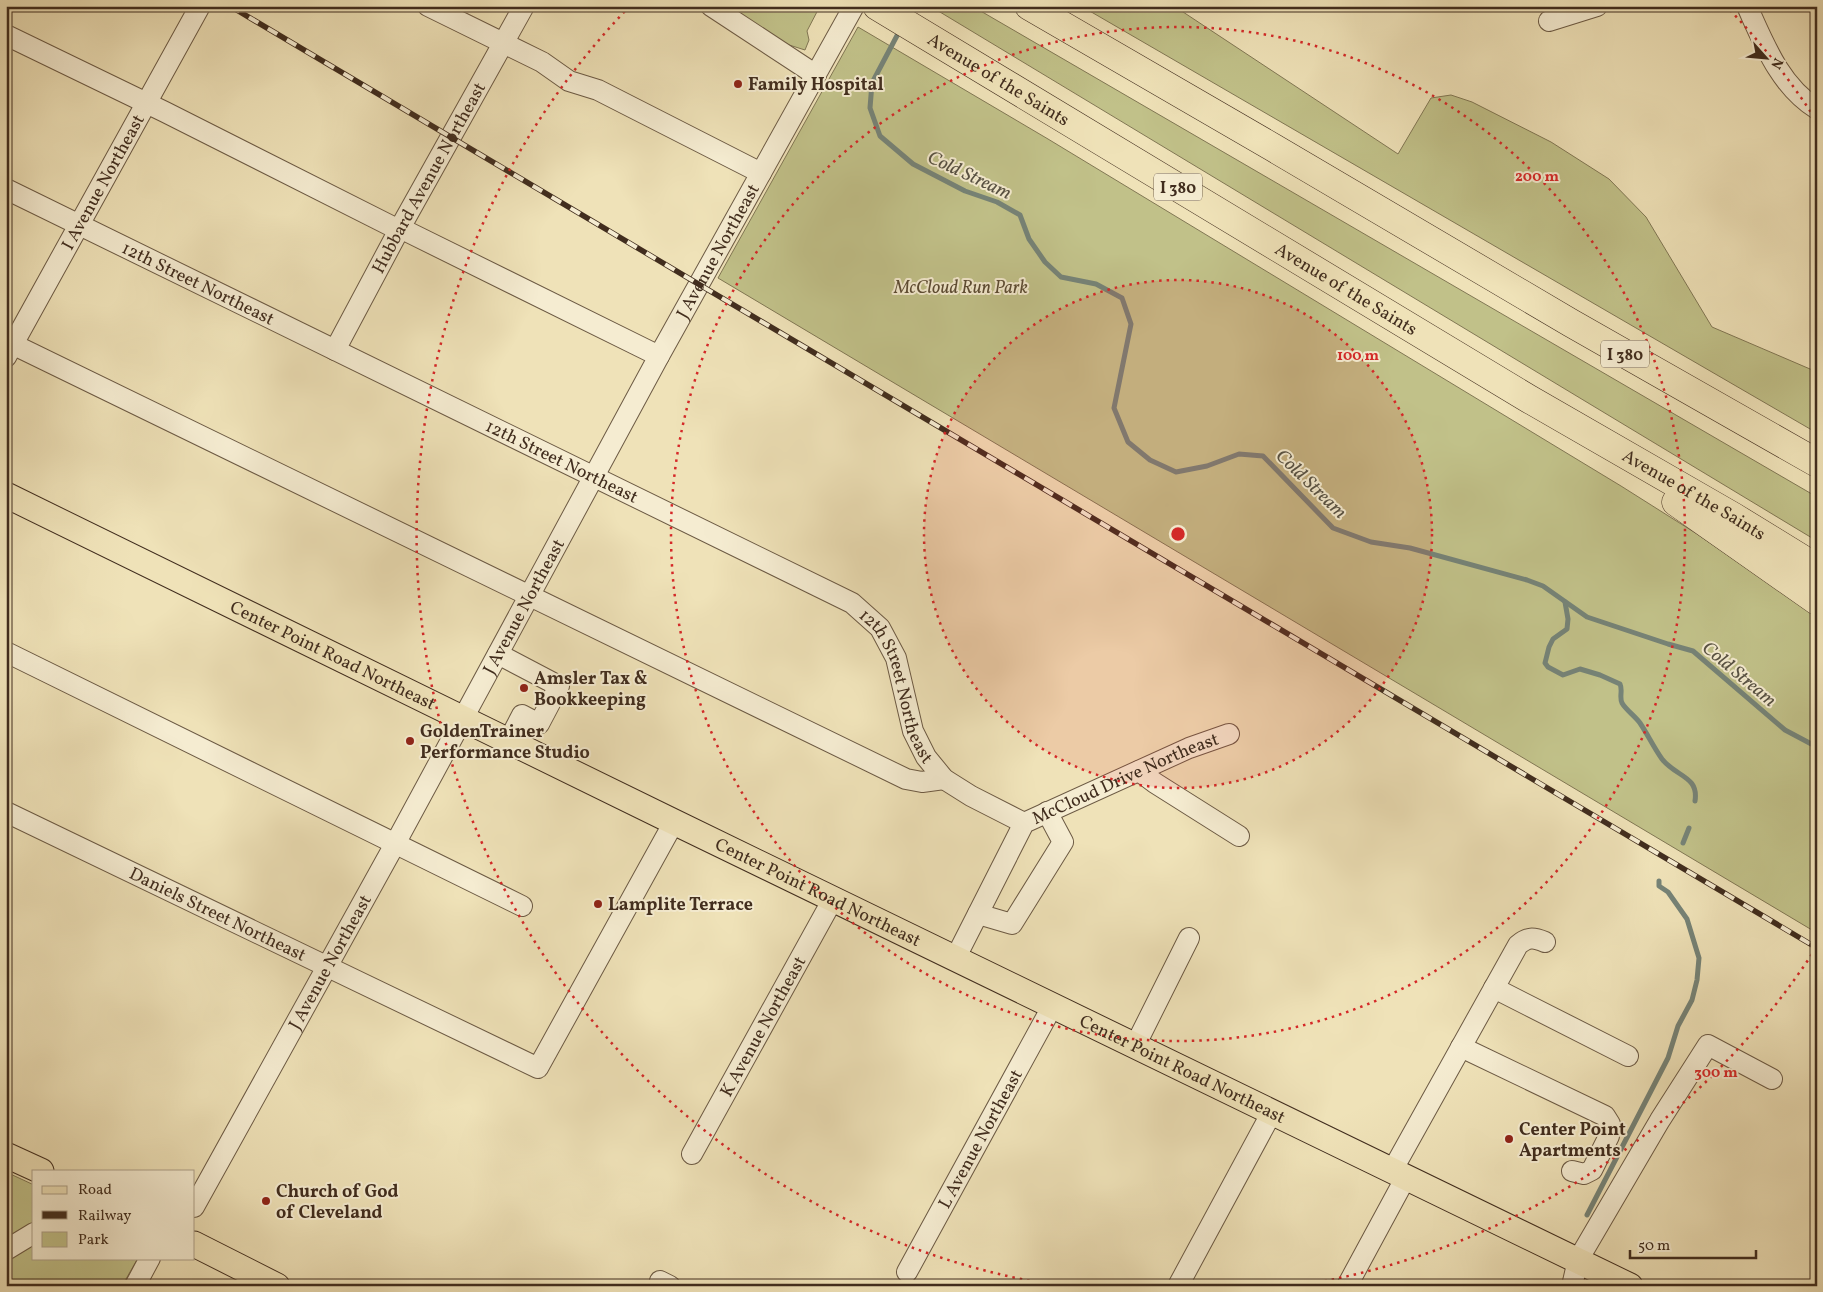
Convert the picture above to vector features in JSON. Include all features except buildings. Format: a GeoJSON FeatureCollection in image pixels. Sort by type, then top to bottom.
{"type":"FeatureCollection","features":[{"type":"Feature","properties":{"kind":"highway","name":"Avenue of the Saints"},"geometry":{"type":"LineString","coordinates":[[877,6],[1529,399],[1725,512],[1817,568]]}},
{"type":"Feature","properties":{"kind":"highway","name":"I 380"},"geometry":{"type":"LineString","coordinates":[[1029,6],[1571,323],[1817,463]]}},
{"type":"Feature","properties":{"kind":"highway"},"geometry":{"type":"LineString","coordinates":[[1529,399],[1817,601]]}},
{"type":"Feature","properties":{"kind":"main road","name":"Center Point Road Northeast"},"geometry":{"type":"LineString","coordinates":[[6,495],[1630,1286]]}},
{"type":"Feature","properties":{"kind":"main road"},"geometry":{"type":"LineString","coordinates":[[6,1155],[39,1170]]}},
{"type":"Feature","properties":{"kind":"main road"},"geometry":{"type":"LineString","coordinates":[[195,1245],[277,1286]]}},
{"type":"Feature","properties":{"kind":"street","name":"I Avenue Northeast"},"geometry":{"type":"LineString","coordinates":[[8,348],[147,104],[200,6]]}},
{"type":"Feature","properties":{"kind":"street"},"geometry":{"type":"LineString","coordinates":[[428,6],[542,62],[569,81],[598,90],[761,173]]}},
{"type":"Feature","properties":{"kind":"street","name":"Hubbard Avenue Northeast"},"geometry":{"type":"LineString","coordinates":[[335,350],[524,6]]}},
{"type":"Feature","properties":{"kind":"street"},"geometry":{"type":"LineString","coordinates":[[710,6],[816,75]]}},
{"type":"Feature","properties":{"kind":"street","name":"J Avenue Northeast"},"geometry":{"type":"LineString","coordinates":[[195,1204],[395,844],[593,476],[854,6]]}},
{"type":"Feature","properties":{"kind":"street"},"geometry":{"type":"LineString","coordinates":[[1549,21],[1598,6]]}},
{"type":"Feature","properties":{"kind":"street"},"geometry":{"type":"LineString","coordinates":[[1748,6],[1771,58],[1790,86],[1817,109]]}},
{"type":"Feature","properties":{"kind":"street"},"geometry":{"type":"LineString","coordinates":[[6,36],[659,356]]}},
{"type":"Feature","properties":{"kind":"street","name":"12th Street Northeast"},"geometry":{"type":"LineString","coordinates":[[6,189],[852,603],[880,628],[896,658],[913,732],[926,757],[944,779],[971,796],[1024,823]]}},
{"type":"Feature","properties":{"kind":"street"},"geometry":{"type":"LineString","coordinates":[[8,348],[906,779],[922,782],[944,779]]}},
{"type":"Feature","properties":{"kind":"street"},"geometry":{"type":"LineString","coordinates":[[6,652],[522,906]]}},
{"type":"Feature","properties":{"kind":"street"},"geometry":{"type":"LineString","coordinates":[[498,654],[559,686],[540,724],[522,715],[509,740]]}},
{"type":"Feature","properties":{"kind":"street","name":"McCloud Drive Northeast"},"geometry":{"type":"LineString","coordinates":[[956,957],[1024,823],[1189,748],[1229,734]]}},
{"type":"Feature","properties":{"kind":"street"},"geometry":{"type":"LineString","coordinates":[[1140,770],[1155,783],[1239,836]]}},
{"type":"Feature","properties":{"kind":"street","name":"Daniels Street Northeast"},"geometry":{"type":"LineString","coordinates":[[6,812],[538,1068],[674,822]]}},
{"type":"Feature","properties":{"kind":"street"},"geometry":{"type":"LineString","coordinates":[[978,914],[1012,924],[1062,842],[1047,812]]}},
{"type":"Feature","properties":{"kind":"street","name":"K Avenue Northeast"},"geometry":{"type":"LineString","coordinates":[[692,1154],[833,899]]}},
{"type":"Feature","properties":{"kind":"street"},"geometry":{"type":"LineString","coordinates":[[1136,1046],[1189,938]]}},
{"type":"Feature","properties":{"kind":"street"},"geometry":{"type":"LineString","coordinates":[[1347,1286],[1461,1047],[1518,945],[1526,939],[1534,938],[1545,942]]}},
{"type":"Feature","properties":{"kind":"street"},"geometry":{"type":"LineString","coordinates":[[1494,988],[1628,1056]]}},
{"type":"Feature","properties":{"kind":"street","name":"L Avenue Northeast"},"geometry":{"type":"LineString","coordinates":[[907,1272],[1053,1005]]}},
{"type":"Feature","properties":{"kind":"street"},"geometry":{"type":"LineString","coordinates":[[1572,1286],[1578,1260],[1660,1120],[1708,1045],[1772,1079]]}},
{"type":"Feature","properties":{"kind":"street"},"geometry":{"type":"LineString","coordinates":[[1461,1047],[1605,1116],[1610,1124],[1609,1136],[1592,1170],[1584,1174],[1572,1170]]}},
{"type":"Feature","properties":{"kind":"street"},"geometry":{"type":"LineString","coordinates":[[1178,1286],[1272,1112]]}},
{"type":"Feature","properties":{"kind":"street"},"geometry":{"type":"LineString","coordinates":[[6,1250],[32,1235]]}},
{"type":"Feature","properties":{"kind":"street"},"geometry":{"type":"LineString","coordinates":[[135,1286],[149,1260]]}},
{"type":"Feature","properties":{"kind":"green space"},"geometry":{"type":"Polygon","coordinates":[[[729,6],[820,6],[807,31],[809,40],[805,50],[786,44],[729,6]]]}},
{"type":"Feature","properties":{"kind":"green space"},"geometry":{"type":"Polygon","coordinates":[[[930,6],[972,6],[1817,497],[1817,541],[930,6]]]}},
{"type":"Feature","properties":{"kind":"green space"},"geometry":{"type":"Polygon","coordinates":[[[1081,6],[1174,6],[1398,154],[1431,98],[1451,95],[1472,102],[1551,142],[1609,179],[1646,217],[1712,327],[1817,372],[1817,433],[1081,6]]]}},
{"type":"Feature","properties":{"kind":"green space","name":"McCloud Run Park"},"geometry":{"type":"Polygon","coordinates":[[[858,27],[1048,139],[1621,486],[1697,534],[1817,617],[1817,933],[718,278],[858,27]]]}},
{"type":"Feature","properties":{"kind":"green space"},"geometry":{"type":"Polygon","coordinates":[[[6,1172],[32,1184],[32,1260],[137,1260],[122,1286],[6,1286],[6,1172]]]}},
{"type":"Feature","properties":{"kind":"waterway","name":"Cold Stream"},"geometry":{"type":"LineString","coordinates":[[908,16],[914,6]]}},
{"type":"Feature","properties":{"kind":"waterway","name":"Cold Stream"},"geometry":{"type":"LineString","coordinates":[[900,30],[872,83],[870,108],[880,136],[913,164],[965,191],[997,202],[1020,215],[1029,239],[1045,262],[1061,277],[1096,284],[1122,298],[1131,324],[1114,408],[1128,442],[1150,460],[1176,472],[1207,466],[1239,454],[1263,456],[1333,528],[1371,542],[1410,548],[1527,580],[1543,586],[1587,617],[1693,651],[1785,730],[1817,747]]}},
{"type":"Feature","properties":{"kind":"waterway"},"geometry":{"type":"LineString","coordinates":[[1565,602],[1568,619],[1567,629],[1553,639],[1545,663],[1548,667],[1563,675],[1580,669],[1620,684],[1622,703],[1640,723],[1662,759],[1694,786],[1695,801]]}},
{"type":"Feature","properties":{"kind":"waterway"},"geometry":{"type":"LineString","coordinates":[[1683,843],[1689,828]]}},
{"type":"Feature","properties":{"kind":"waterway"},"geometry":{"type":"LineString","coordinates":[[1587,1215],[1668,1058],[1678,1026],[1692,1000],[1697,980],[1699,958],[1687,919],[1668,892],[1659,886],[1659,881]]}},
{"type":"Feature","properties":{"kind":"railway"},"geometry":{"type":"LineString","coordinates":[[230,6],[1817,948]]}},
{"type":"Feature","properties":{"kind":"place","name":"Family Hospital"},"geometry":{"type":"Point","coordinates":[738,84]}},
{"type":"Feature","properties":{"kind":"place","name":"Amsler Tax & Bookkeeping"},"geometry":{"type":"Point","coordinates":[524,688]}},
{"type":"Feature","properties":{"kind":"place","name":"GoldenTrainer Performance Studio"},"geometry":{"type":"Point","coordinates":[410,741]}},
{"type":"Feature","properties":{"kind":"place","name":"Lamplite Terrace"},"geometry":{"type":"Point","coordinates":[598,904]}},
{"type":"Feature","properties":{"kind":"place","name":"Center Point Apartments"},"geometry":{"type":"Point","coordinates":[1509,1139]}},
{"type":"Feature","properties":{"kind":"place","name":"Church of God of Cleveland"},"geometry":{"type":"Point","coordinates":[266,1201]}}]}
